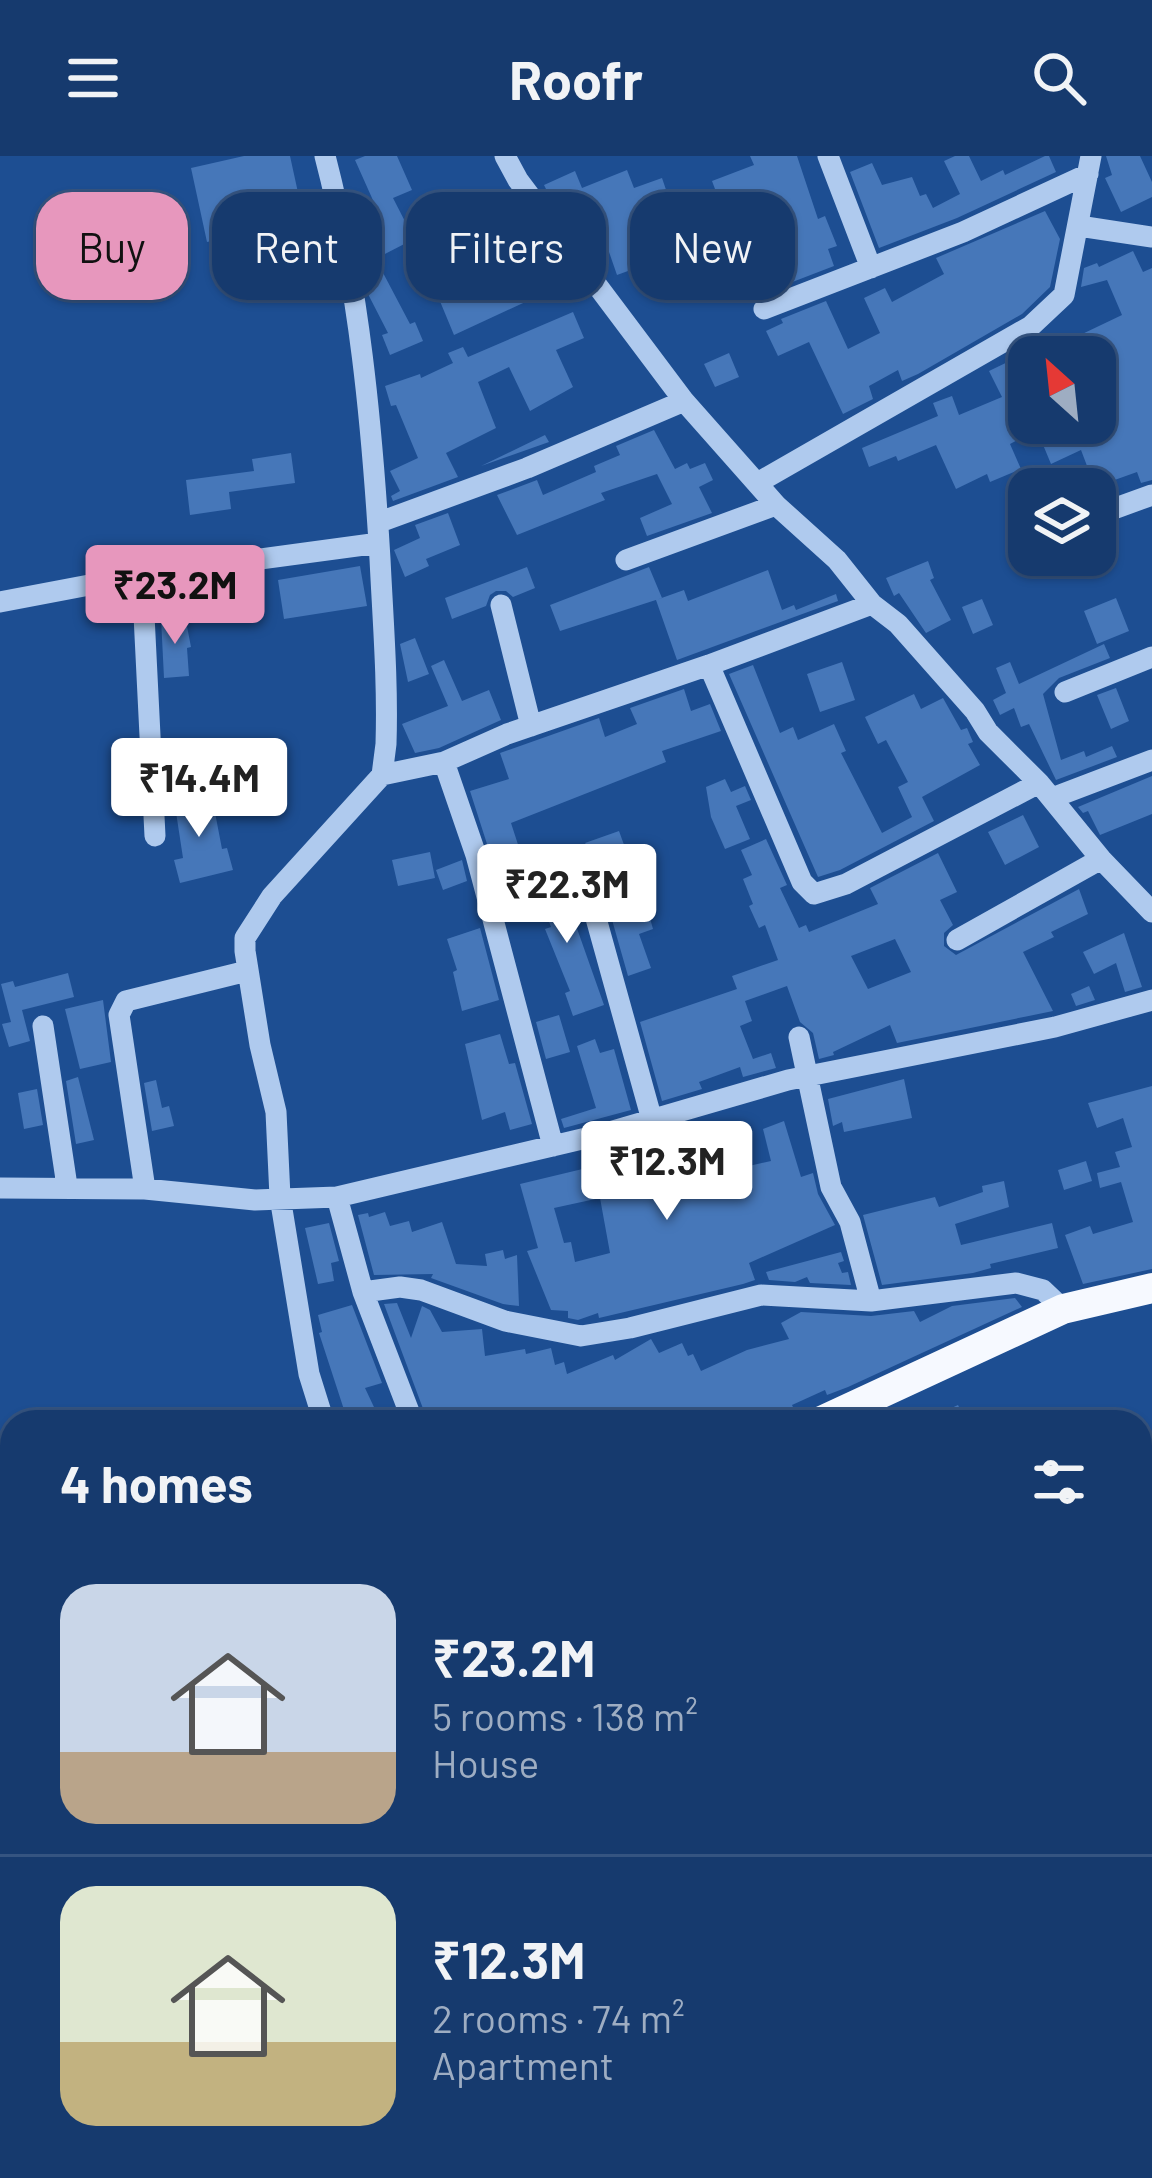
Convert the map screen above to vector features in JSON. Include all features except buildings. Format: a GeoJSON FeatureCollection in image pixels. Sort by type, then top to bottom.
{"type":"FeatureCollection","features":[{"type":"Feature","properties":{"kind":"main road"},"geometry":{"type":"LineString","coordinates":[[845,1410],[1064,1310],[1152,1288]]}},
{"type":"Feature","properties":{"kind":"street"},"geometry":{"type":"LineString","coordinates":[[325,156],[351,295],[379,532],[388,694],[382,775]]}},
{"type":"Feature","properties":{"kind":"street"},"geometry":{"type":"LineString","coordinates":[[506,156],[518,180],[684,401],[776,505],[837,560],[872,604],[898,624],[988,732],[1152,912]]}},
{"type":"Feature","properties":{"kind":"street"},"geometry":{"type":"LineString","coordinates":[[828,156],[871,268]]}},
{"type":"Feature","properties":{"kind":"street"},"geometry":{"type":"LineString","coordinates":[[759,482],[1031,326],[1064,295],[1090,165]]}},
{"type":"Feature","properties":{"kind":"street"},"geometry":{"type":"LineString","coordinates":[[764,309],[963,232],[1090,165]]}},
{"type":"Feature","properties":{"kind":"street"},"geometry":{"type":"LineString","coordinates":[[1079,226],[1152,237]]}},
{"type":"Feature","properties":{"kind":"street"},"geometry":{"type":"LineString","coordinates":[[0,602],[379,532],[684,401]]}},
{"type":"Feature","properties":{"kind":"street"},"geometry":{"type":"LineString","coordinates":[[1117,508],[1152,495]]}},
{"type":"Feature","properties":{"kind":"street"},"geometry":{"type":"LineString","coordinates":[[626,560],[776,505]]}},
{"type":"Feature","properties":{"kind":"street"},"geometry":{"type":"LineString","coordinates":[[142,575],[155,836]]}},
{"type":"Feature","properties":{"kind":"street"},"geometry":{"type":"LineString","coordinates":[[320,1410],[309,1374],[280,1197],[276,1112],[247,971],[245,938],[252,924],[382,775],[444,762],[531,726],[872,604]]}},
{"type":"Feature","properties":{"kind":"street"},"geometry":{"type":"LineString","coordinates":[[501,605],[531,726]]}},
{"type":"Feature","properties":{"kind":"street"},"geometry":{"type":"LineString","coordinates":[[1065,692],[1152,657]]}},
{"type":"Feature","properties":{"kind":"street"},"geometry":{"type":"LineString","coordinates":[[709,665],[802,882],[814,895],[847,884],[1045,790],[1152,760]]}},
{"type":"Feature","properties":{"kind":"street"},"geometry":{"type":"LineString","coordinates":[[444,762],[476,855],[553,1146]]}},
{"type":"Feature","properties":{"kind":"street"},"geometry":{"type":"LineString","coordinates":[[579,857],[652,1120]]}},
{"type":"Feature","properties":{"kind":"street"},"geometry":{"type":"LineString","coordinates":[[957,940],[1101,859]]}},
{"type":"Feature","properties":{"kind":"street"},"geometry":{"type":"LineString","coordinates":[[145,1189],[119,1016],[126,1001],[247,971]]}},
{"type":"Feature","properties":{"kind":"street"},"geometry":{"type":"LineString","coordinates":[[0,1188],[145,1189],[255,1200],[338,1197],[553,1146],[806,1077],[1055,1027],[1152,1000]]}},
{"type":"Feature","properties":{"kind":"street"},"geometry":{"type":"LineString","coordinates":[[44,1026],[67,1186]]}},
{"type":"Feature","properties":{"kind":"street"},"geometry":{"type":"LineString","coordinates":[[799,1036],[831,1187],[850,1222],[871,1301]]}},
{"type":"Feature","properties":{"kind":"street"},"geometry":{"type":"LineString","coordinates":[[338,1197],[363,1292],[407,1410]]}},
{"type":"Feature","properties":{"kind":"street"},"geometry":{"type":"LineString","coordinates":[[363,1292],[400,1287],[422,1290],[505,1322],[581,1336],[761,1295],[871,1301],[1016,1282],[1043,1290],[1064,1310]]}}]}
